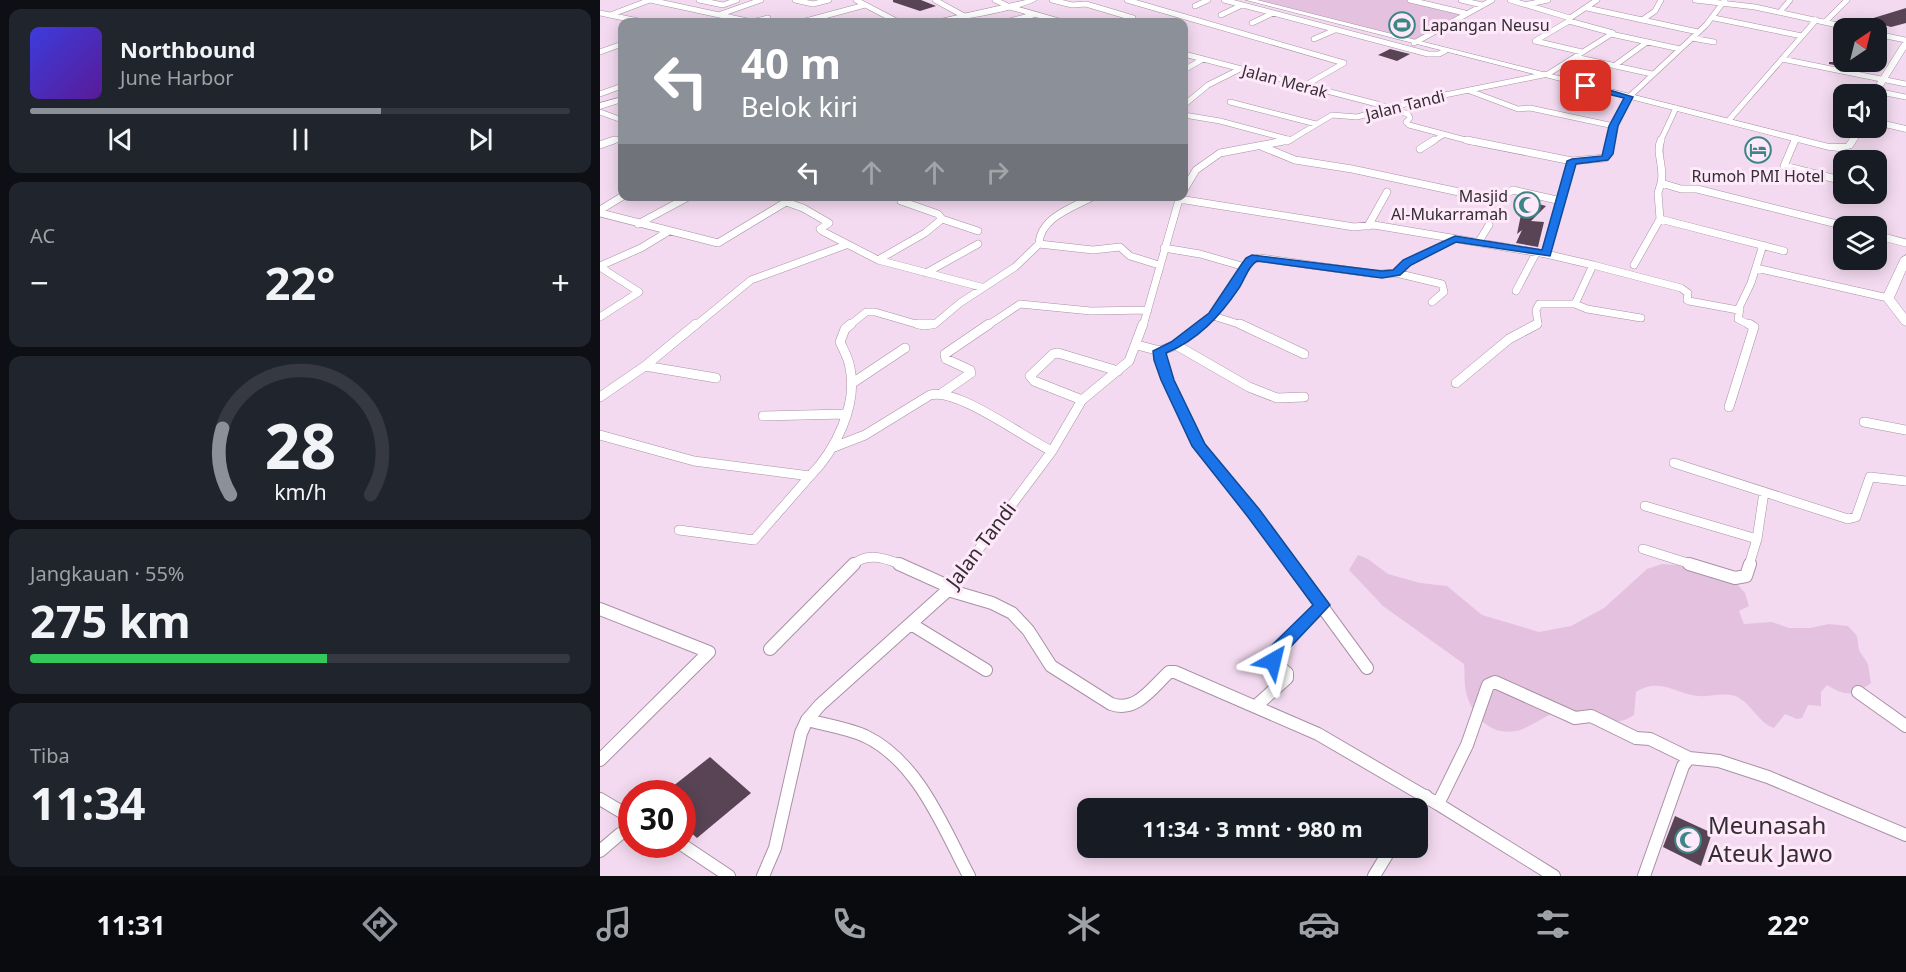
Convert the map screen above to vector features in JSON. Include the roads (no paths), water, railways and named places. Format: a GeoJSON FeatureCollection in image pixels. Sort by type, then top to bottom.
{"type":"FeatureCollection","features":[{"type":"Feature","properties":{"kind":"street"},"geometry":{"type":"LineString","coordinates":[[610,15],[650,0],[736,18]]}},
{"type":"Feature","properties":{"kind":"street"},"geometry":{"type":"LineString","coordinates":[[699,0],[721,5],[738,0]]}},
{"type":"Feature","properties":{"kind":"street"},"geometry":{"type":"LineString","coordinates":[[720,14],[761,0]]}},
{"type":"Feature","properties":{"kind":"street"},"geometry":{"type":"LineString","coordinates":[[795,0],[813,4],[829,0]]}},
{"type":"Feature","properties":{"kind":"street"},"geometry":{"type":"LineString","coordinates":[[856,0],[890,18]]}},
{"type":"Feature","properties":{"kind":"street"},"geometry":{"type":"LineString","coordinates":[[935,0],[964,16]]}},
{"type":"Feature","properties":{"kind":"street"},"geometry":{"type":"LineString","coordinates":[[995,0],[1010,8],[1045,18]]}},
{"type":"Feature","properties":{"kind":"street"},"geometry":{"type":"LineString","coordinates":[[953,18],[1010,8],[1034,0]]}},
{"type":"Feature","properties":{"kind":"street"},"geometry":{"type":"LineString","coordinates":[[1052,0],[1072,5],[1086,4],[1133,18]]}},
{"type":"Feature","properties":{"kind":"street"},"geometry":{"type":"LineString","coordinates":[[1127,0],[1344,63],[1304,86]]}},
{"type":"Feature","properties":{"kind":"street"},"geometry":{"type":"LineString","coordinates":[[1195,6],[1208,0]]}},
{"type":"Feature","properties":{"kind":"street"},"geometry":{"type":"LineString","coordinates":[[1224,0],[1246,2],[1335,30],[1435,55]]}},
{"type":"Feature","properties":{"kind":"street"},"geometry":{"type":"LineString","coordinates":[[1410,0],[1466,14]]}},
{"type":"Feature","properties":{"kind":"street"},"geometry":{"type":"LineString","coordinates":[[1430,4],[1437,0]]}},
{"type":"Feature","properties":{"kind":"street"},"geometry":{"type":"LineString","coordinates":[[1461,0],[1478,3]]}},
{"type":"Feature","properties":{"kind":"street"},"geometry":{"type":"LineString","coordinates":[[1457,11],[1492,0]]}},
{"type":"Feature","properties":{"kind":"street"},"geometry":{"type":"LineString","coordinates":[[1510,0],[1613,31],[1611,34],[1680,49]]}},
{"type":"Feature","properties":{"kind":"street"},"geometry":{"type":"LineString","coordinates":[[1526,5],[1548,0]]}},
{"type":"Feature","properties":{"kind":"street"},"geometry":{"type":"LineString","coordinates":[[1582,52],[1535,41],[1597,0]]}},
{"type":"Feature","properties":{"kind":"street"},"geometry":{"type":"LineString","coordinates":[[1642,20],[1655,11],[1661,0]]}},
{"type":"Feature","properties":{"kind":"street"},"geometry":{"type":"LineString","coordinates":[[1695,0],[1723,2],[1833,24]]}},
{"type":"Feature","properties":{"kind":"street"},"geometry":{"type":"LineString","coordinates":[[1780,12],[1790,0]]}},
{"type":"Feature","properties":{"kind":"street"},"geometry":{"type":"LineString","coordinates":[[1825,22],[1847,0]]}},
{"type":"Feature","properties":{"kind":"street"},"geometry":{"type":"LineString","coordinates":[[1221,15],[1246,2]]}},
{"type":"Feature","properties":{"kind":"street"},"geometry":{"type":"LineString","coordinates":[[1387,108],[1410,116],[1406,122],[1409,125],[1443,135],[1572,161],[1605,158],[1608,154],[1614,126],[1629,97],[1714,18],[1723,2]]}},
{"type":"Feature","properties":{"kind":"street"},"geometry":{"type":"LineString","coordinates":[[1414,43],[1466,14],[1478,3]]}},
{"type":"Feature","properties":{"kind":"street"},"geometry":{"type":"LineString","coordinates":[[817,18],[865,5]]}},
{"type":"Feature","properties":{"kind":"street"},"geometry":{"type":"LineString","coordinates":[[1587,8],[1698,32]]}},
{"type":"Feature","properties":{"kind":"street"},"geometry":{"type":"LineString","coordinates":[[1252,23],[1274,11],[1345,25],[1839,148],[1849,146],[1854,138]]}},
{"type":"Feature","properties":{"kind":"street"},"geometry":{"type":"LineString","coordinates":[[600,13],[624,18]]}},
{"type":"Feature","properties":{"kind":"street"},"geometry":{"type":"LineString","coordinates":[[1021,18],[1033,15]]}},
{"type":"Feature","properties":{"kind":"street"},"geometry":{"type":"LineString","coordinates":[[1714,18],[1802,36]]}},
{"type":"Feature","properties":{"kind":"street"},"geometry":{"type":"LineString","coordinates":[[1728,121],[1816,20]]}},
{"type":"Feature","properties":{"kind":"street"},"geometry":{"type":"LineString","coordinates":[[1314,39],[1345,25]]}},
{"type":"Feature","properties":{"kind":"street","name":"Jalan Tandi"},"geometry":{"type":"LineString","coordinates":[[1188,175],[1220,153],[1263,147],[1291,140],[1332,115],[1357,117],[1387,108],[1555,71],[1611,34]]}},
{"type":"Feature","properties":{"kind":"street"},"geometry":{"type":"LineString","coordinates":[[1880,84],[1906,41],[1887,37]]}},
{"type":"Feature","properties":{"kind":"street"},"geometry":{"type":"LineString","coordinates":[[1692,38],[1714,42]]}},
{"type":"Feature","properties":{"kind":"street"},"geometry":{"type":"LineString","coordinates":[[1614,66],[1647,42]]}},
{"type":"Feature","properties":{"kind":"street"},"geometry":{"type":"LineString","coordinates":[[600,52],[618,45]]}},
{"type":"Feature","properties":{"kind":"street"},"geometry":{"type":"LineString","coordinates":[[1423,61],[1445,51]]}},
{"type":"Feature","properties":{"kind":"street","name":"Jalan Merak"},"geometry":{"type":"LineString","coordinates":[[1188,55],[1387,108]]}},
{"type":"Feature","properties":{"kind":"street"},"geometry":{"type":"LineString","coordinates":[[1575,57],[1652,74]]}},
{"type":"Feature","properties":{"kind":"street"},"geometry":{"type":"LineString","coordinates":[[1188,68],[1203,59]]}},
{"type":"Feature","properties":{"kind":"street"},"geometry":{"type":"LineString","coordinates":[[1782,59],[1882,81],[1906,84]]}},
{"type":"Feature","properties":{"kind":"street"},"geometry":{"type":"LineString","coordinates":[[1887,91],[1905,61],[1894,60]]}},
{"type":"Feature","properties":{"kind":"street"},"geometry":{"type":"LineString","coordinates":[[1188,100],[1208,85],[1240,69]]}},
{"type":"Feature","properties":{"kind":"street"},"geometry":{"type":"LineString","coordinates":[[600,94],[618,87]]}},
{"type":"Feature","properties":{"kind":"street"},"geometry":{"type":"LineString","coordinates":[[1470,91],[1518,110],[1530,108],[1614,126]]}},
{"type":"Feature","properties":{"kind":"street"},"geometry":{"type":"LineString","coordinates":[[1887,93],[1906,97]]}},
{"type":"Feature","properties":{"kind":"street"},"geometry":{"type":"LineString","coordinates":[[600,106],[618,101]]}},
{"type":"Feature","properties":{"kind":"street"},"geometry":{"type":"LineString","coordinates":[[1230,102],[1316,124]]}},
{"type":"Feature","properties":{"kind":"street"},"geometry":{"type":"LineString","coordinates":[[1496,111],[1499,102]]}},
{"type":"Feature","properties":{"kind":"street"},"geometry":{"type":"LineString","coordinates":[[1634,265],[1660,219],[1658,194],[1664,171],[1658,147],[1676,108]]}},
{"type":"Feature","properties":{"kind":"street"},"geometry":{"type":"LineString","coordinates":[[600,112],[618,119]]}},
{"type":"Feature","properties":{"kind":"street"},"geometry":{"type":"LineString","coordinates":[[1188,116],[1220,121],[1291,140]]}},
{"type":"Feature","properties":{"kind":"street"},"geometry":{"type":"LineString","coordinates":[[1887,125],[1906,129]]}},
{"type":"Feature","properties":{"kind":"street"},"geometry":{"type":"LineString","coordinates":[[1420,149],[1443,135]]}},
{"type":"Feature","properties":{"kind":"street"},"geometry":{"type":"LineString","coordinates":[[1796,138],[1784,166],[1833,178]]}},
{"type":"Feature","properties":{"kind":"street"},"geometry":{"type":"LineString","coordinates":[[600,145],[618,139]]}},
{"type":"Feature","properties":{"kind":"street"},"geometry":{"type":"LineString","coordinates":[[1263,147],[1279,156],[1296,161],[1343,167],[1487,198],[1497,198],[1513,190],[1561,201]]}},
{"type":"Feature","properties":{"kind":"street"},"geometry":{"type":"LineString","coordinates":[[1546,254],[1572,161]]}},
{"type":"Feature","properties":{"kind":"street"},"geometry":{"type":"LineString","coordinates":[[1661,183],[1681,189],[1697,189],[1833,223]]}},
{"type":"Feature","properties":{"kind":"street"},"geometry":{"type":"LineString","coordinates":[[1368,226],[1388,192]]}},
{"type":"Feature","properties":{"kind":"street"},"geometry":{"type":"LineString","coordinates":[[1188,197],[1354,227],[1368,226],[1436,234],[1546,254],[1681,288],[1688,293],[1687,300],[1689,301],[1740,309]]}},
{"type":"Feature","properties":{"kind":"street"},"geometry":{"type":"LineString","coordinates":[[600,199],[614,201]]}},
{"type":"Feature","properties":{"kind":"street"},"geometry":{"type":"LineString","coordinates":[[600,211],[618,199]]}},
{"type":"Feature","properties":{"kind":"street"},"geometry":{"type":"LineString","coordinates":[[638,224],[658,213],[672,209],[683,201]]}},
{"type":"Feature","properties":{"kind":"street"},"geometry":{"type":"LineString","coordinates":[[901,201],[938,214],[942,219],[978,231]]}},
{"type":"Feature","properties":{"kind":"street"},"geometry":{"type":"LineString","coordinates":[[1039,244],[1038,237],[1041,231],[1060,213],[1084,201]]}},
{"type":"Feature","properties":{"kind":"street","name":"Jalan Tandi"},"geometry":{"type":"LineString","coordinates":[[763,876],[775,848],[801,733],[807,720],[949,589],[1052,451],[1082,400],[1129,361],[1137,345],[1148,310],[1178,201]]}},
{"type":"Feature","properties":{"kind":"street"},"geometry":{"type":"LineString","coordinates":[[600,211],[638,224],[718,243],[786,202],[808,210],[829,223],[820,229],[822,231],[878,260],[981,287]]}},
{"type":"Feature","properties":{"kind":"street"},"geometry":{"type":"LineString","coordinates":[[878,260],[925,233],[942,219]]}},
{"type":"Feature","properties":{"kind":"street"},"geometry":{"type":"LineString","coordinates":[[1660,219],[1784,250]]}},
{"type":"Feature","properties":{"kind":"street"},"geometry":{"type":"LineString","coordinates":[[1478,243],[1489,225]]}},
{"type":"Feature","properties":{"kind":"street"},"geometry":{"type":"LineString","coordinates":[[600,267],[641,248],[669,231]]}},
{"type":"Feature","properties":{"kind":"street"},"geometry":{"type":"LineString","coordinates":[[1887,238],[1906,243]]}},
{"type":"Feature","properties":{"kind":"street"},"geometry":{"type":"LineString","coordinates":[[1396,273],[1407,263],[1455,239]]}},
{"type":"Feature","properties":{"kind":"street"},"geometry":{"type":"LineString","coordinates":[[926,273],[963,255],[978,244]]}},
{"type":"Feature","properties":{"kind":"street"},"geometry":{"type":"LineString","coordinates":[[1039,244],[1093,250],[1120,247],[1130,256],[1159,265]]}},
{"type":"Feature","properties":{"kind":"street"},"geometry":{"type":"LineString","coordinates":[[679,530],[754,540],[819,468],[834,447],[844,414],[851,384],[851,371],[840,342],[845,329],[857,318],[866,312],[875,312],[931,326],[981,287],[1015,267],[1039,244]]}},
{"type":"Feature","properties":{"kind":"street"},"geometry":{"type":"LineString","coordinates":[[600,397],[645,366],[751,280],[846,245]]}},
{"type":"Feature","properties":{"kind":"street"},"geometry":{"type":"LineString","coordinates":[[1729,407],[1754,327],[1738,319],[1740,309],[1763,245]]}},
{"type":"Feature","properties":{"kind":"street"},"geometry":{"type":"LineString","coordinates":[[1164,248],[1200,254],[1245,267]]}},
{"type":"Feature","properties":{"kind":"street"},"geometry":{"type":"LineString","coordinates":[[1515,291],[1536,253]]}},
{"type":"Feature","properties":{"kind":"street"},"geometry":{"type":"LineString","coordinates":[[1137,345],[1160,351],[1176,345],[1213,316],[1250,260],[1260,258],[1376,274],[1396,273],[1442,284],[1444,292],[1431,302]]}},
{"type":"Feature","properties":{"kind":"street"},"geometry":{"type":"LineString","coordinates":[[1888,298],[1906,258]]}},
{"type":"Feature","properties":{"kind":"street"},"geometry":{"type":"LineString","coordinates":[[1575,304],[1593,265]]}},
{"type":"Feature","properties":{"kind":"street"},"geometry":{"type":"LineString","coordinates":[[600,267],[639,292],[600,316]]}},
{"type":"Feature","properties":{"kind":"street"},"geometry":{"type":"LineString","coordinates":[[1756,268],[1888,298],[1904,316]]}},
{"type":"Feature","properties":{"kind":"street"},"geometry":{"type":"LineString","coordinates":[[834,447],[865,435],[930,395],[942,393],[971,372],[946,359],[945,354],[1020,304],[1091,311],[1148,310]]}},
{"type":"Feature","properties":{"kind":"street"},"geometry":{"type":"LineString","coordinates":[[1456,383],[1509,339],[1538,324],[1536,310],[1539,304],[1575,304],[1587,309],[1641,318]]}},
{"type":"Feature","properties":{"kind":"street"},"geometry":{"type":"LineString","coordinates":[[1213,316],[1252,328],[1304,354]]}},
{"type":"Feature","properties":{"kind":"street"},"geometry":{"type":"LineString","coordinates":[[1176,345],[1249,387],[1285,399],[1304,397]]}},
{"type":"Feature","properties":{"kind":"street"},"geometry":{"type":"LineString","coordinates":[[851,384],[905,348]]}},
{"type":"Feature","properties":{"kind":"street"},"geometry":{"type":"LineString","coordinates":[[1160,351],[1160,360],[1168,380],[1199,446],[1253,513],[1367,668]]}},
{"type":"Feature","properties":{"kind":"street"},"geometry":{"type":"LineString","coordinates":[[1082,400],[1034,381],[1030,376],[1058,352],[1118,370]]}},
{"type":"Feature","properties":{"kind":"street"},"geometry":{"type":"LineString","coordinates":[[645,366],[716,378]]}},
{"type":"Feature","properties":{"kind":"street"},"geometry":{"type":"LineString","coordinates":[[942,393],[990,416],[1027,440],[1052,451]]}},
{"type":"Feature","properties":{"kind":"street"},"geometry":{"type":"LineString","coordinates":[[762,416],[844,414]]}},
{"type":"Feature","properties":{"kind":"street"},"geometry":{"type":"LineString","coordinates":[[1864,422],[1906,430]]}},
{"type":"Feature","properties":{"kind":"street"},"geometry":{"type":"LineString","coordinates":[[600,435],[694,461],[810,476]]}},
{"type":"Feature","properties":{"kind":"street"},"geometry":{"type":"LineString","coordinates":[[1674,463],[1842,518],[1853,519],[1856,517],[1870,477],[1906,481]]}},
{"type":"Feature","properties":{"kind":"street"},"geometry":{"type":"LineString","coordinates":[[1643,549],[1740,579],[1746,576],[1757,538],[1764,492]]}},
{"type":"Feature","properties":{"kind":"street"},"geometry":{"type":"LineString","coordinates":[[1645,506],[1757,538]]}},
{"type":"Feature","properties":{"kind":"street"},"geometry":{"type":"LineString","coordinates":[[771,649],[850,567],[863,558],[877,558],[910,568],[949,589],[994,603],[1007,610],[1024,623],[1042,658],[1051,666],[1117,706],[1135,704],[1172,672],[1318,734],[1426,796],[1554,876]]}},
{"type":"Feature","properties":{"kind":"street"},"geometry":{"type":"LineString","coordinates":[[1256,706],[1287,678],[1287,672],[1273,661],[1274,654],[1322,605]]}},
{"type":"Feature","properties":{"kind":"street"},"geometry":{"type":"LineString","coordinates":[[600,609],[709,652],[600,760]]}},
{"type":"Feature","properties":{"kind":"street"},"geometry":{"type":"LineString","coordinates":[[910,624],[987,670]]}},
{"type":"Feature","properties":{"kind":"street"},"geometry":{"type":"LineString","coordinates":[[1438,804],[1467,744],[1488,685],[1495,682],[1575,718],[1591,716],[1636,738],[1650,740],[1689,758],[1698,757],[1726,763],[1786,782],[1906,835]]}},
{"type":"Feature","properties":{"kind":"street"},"geometry":{"type":"LineString","coordinates":[[1858,692],[1906,726]]}},
{"type":"Feature","properties":{"kind":"street"},"geometry":{"type":"LineString","coordinates":[[807,720],[865,736],[893,754],[910,774],[969,876]]}},
{"type":"Feature","properties":{"kind":"street"},"geometry":{"type":"LineString","coordinates":[[1644,876],[1683,765],[1689,758]]}},
{"type":"Feature","properties":{"kind":"street"},"geometry":{"type":"LineString","coordinates":[[600,799],[618,810]]}},
{"type":"Feature","properties":{"kind":"street"},"geometry":{"type":"LineString","coordinates":[[600,851],[618,836]]}},
{"type":"Feature","properties":{"kind":"street"},"geometry":{"type":"LineString","coordinates":[[696,854],[729,876]]}},
{"type":"Feature","properties":{"kind":"street"},"geometry":{"type":"LineString","coordinates":[[1374,876],[1385,858]]}},
{"type":"Feature","properties":{"kind":"place","name":"Lapangan Neusu"},"geometry":{"type":"Point","coordinates":[1402,25]}},
{"type":"Feature","properties":{"kind":"place","name":"Rumoh PMI Hotel"},"geometry":{"type":"Point","coordinates":[1758,150]}},
{"type":"Feature","properties":{"kind":"place","name":"Masjid Al-Mukarramah"},"geometry":{"type":"Point","coordinates":[1527,205]}},
{"type":"Feature","properties":{"kind":"place","name":"Meunasah Ateuk Jawo"},"geometry":{"type":"Point","coordinates":[1688,840]}}]}
